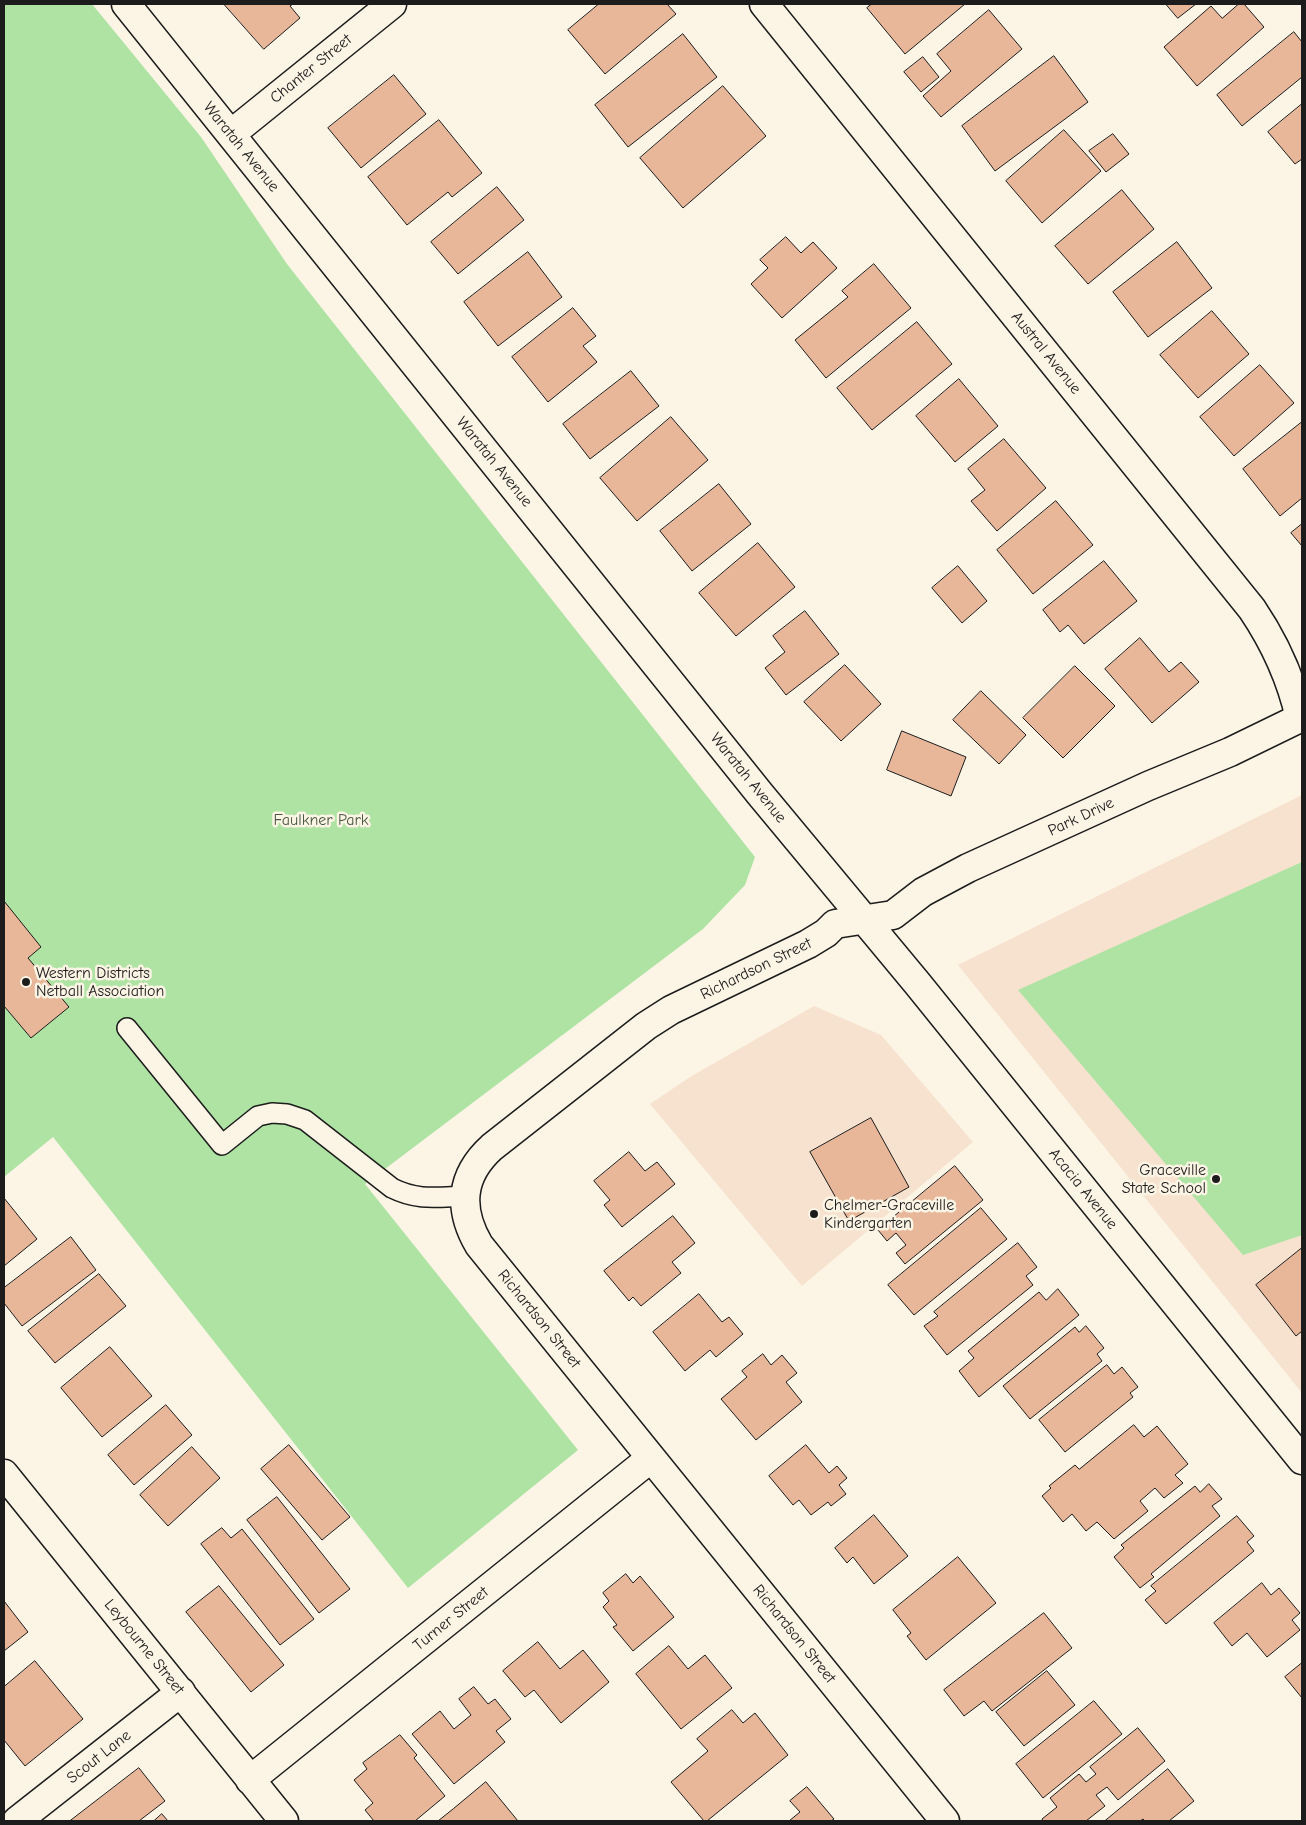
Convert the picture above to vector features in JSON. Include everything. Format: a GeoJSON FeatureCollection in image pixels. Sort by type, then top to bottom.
{"type":"FeatureCollection","features":[{"type":"Feature","properties":{"kind":"street","name":"Waratah Avenue"},"geometry":{"type":"LineString","coordinates":[[126,4],[760,794],[864,919]]}},
{"type":"Feature","properties":{"kind":"street","name":"Chanter Street"},"geometry":{"type":"LineString","coordinates":[[230,134],[392,4]]}},
{"type":"Feature","properties":{"kind":"street","name":"Austral Avenue"},"geometry":{"type":"LineString","coordinates":[[764,4],[1252,609],[1278,652],[1289,677],[1302,720]]}},
{"type":"Feature","properties":{"kind":"street","name":"Park Drive"},"geometry":{"type":"LineString","coordinates":[[864,919],[893,915],[923,892],[968,868],[1148,786],[1302,720]]}},
{"type":"Feature","properties":{"kind":"street","name":"Richardson Street"},"geometry":{"type":"LineString","coordinates":[[864,919],[835,924],[808,944],[671,1010],[646,1026],[482,1157],[471,1175],[465,1196],[465,1209],[468,1223],[480,1245],[945,1821]]}},
{"type":"Feature","properties":{"kind":"street","name":"Acacia Avenue"},"geometry":{"type":"LineString","coordinates":[[864,919],[1302,1460]]}},
{"type":"Feature","properties":{"kind":"street","name":"Turner Street"},"geometry":{"type":"LineString","coordinates":[[250,1780],[651,1458]]}},
{"type":"Feature","properties":{"kind":"street","name":"Leybourne Street"},"geometry":{"type":"LineString","coordinates":[[4,1474],[284,1821]]}},
{"type":"Feature","properties":{"kind":"street","name":"Scout Lane"},"geometry":{"type":"LineString","coordinates":[[17,1821],[181,1692]]}},
{"type":"Feature","properties":{"kind":"lane"},"geometry":{"type":"LineString","coordinates":[[127,1028],[222,1145],[258,1116],[272,1113],[287,1114],[305,1120],[392,1188],[404,1194],[419,1198],[465,1196]]}},
{"type":"Feature","properties":{"kind":"shaded area","name":"Graceville State School"},"geometry":{"type":"Polygon","coordinates":[[[1302,795],[1302,1393],[958,965],[1302,795]]]}},
{"type":"Feature","properties":{"kind":"shaded area","name":"Chelmer-Graceville Kindergarten"},"geometry":{"type":"Polygon","coordinates":[[[814,1006],[881,1035],[973,1142],[802,1286],[650,1104],[690,1077],[814,1006]]]}},
{"type":"Feature","properties":{"kind":"green space","name":"Faulkner Park"},"geometry":{"type":"Polygon","coordinates":[[[4,4],[92,4],[201,137],[287,264],[755,857],[745,885],[703,929],[365,1184],[578,1450],[408,1588],[53,1137],[4,1177],[4,4]]]}},
{"type":"Feature","properties":{"kind":"green space","name":"Graceville State School"},"geometry":{"type":"Polygon","coordinates":[[[1302,862],[1302,1235],[1243,1255],[1018,990],[1302,862]]]}},
{"type":"Feature","properties":{"kind":"building"},"geometry":{"type":"Polygon","coordinates":[[[224,4],[293,4],[290,6],[300,18],[264,49],[224,4]]]}},
{"type":"Feature","properties":{"kind":"building"},"geometry":{"type":"Polygon","coordinates":[[[599,4],[667,4],[676,14],[605,74],[568,30],[599,4]]]}},
{"type":"Feature","properties":{"kind":"building"},"geometry":{"type":"Polygon","coordinates":[[[872,4],[965,4],[905,54],[867,8],[872,4]]]}},
{"type":"Feature","properties":{"kind":"building"},"geometry":{"type":"Polygon","coordinates":[[[1166,4],[1196,4],[1178,18],[1166,4]]]}},
{"type":"Feature","properties":{"kind":"building"},"geometry":{"type":"Polygon","coordinates":[[[1239,4],[1244,4],[1264,27],[1197,86],[1164,47],[1211,6],[1222,18],[1239,4]]]}},
{"type":"Feature","properties":{"kind":"building"},"geometry":{"type":"Polygon","coordinates":[[[989,10],[1022,49],[941,117],[923,96],[951,71],[937,54],[989,10]]]}},
{"type":"Feature","properties":{"kind":"building"},"geometry":{"type":"Polygon","coordinates":[[[1294,32],[1302,42],[1302,77],[1242,126],[1217,95],[1294,32]]]}},
{"type":"Feature","properties":{"kind":"building"},"geometry":{"type":"Polygon","coordinates":[[[683,34],[717,77],[628,147],[595,105],[683,34]]]}},
{"type":"Feature","properties":{"kind":"building"},"geometry":{"type":"Polygon","coordinates":[[[1054,56],[1088,102],[995,171],[962,126],[1054,56]]]}},
{"type":"Feature","properties":{"kind":"building"},"geometry":{"type":"Polygon","coordinates":[[[923,57],[939,77],[921,92],[904,72],[923,57]]]}},
{"type":"Feature","properties":{"kind":"building"},"geometry":{"type":"Polygon","coordinates":[[[394,75],[426,114],[361,168],[328,128],[394,75]]]}},
{"type":"Feature","properties":{"kind":"building"},"geometry":{"type":"Polygon","coordinates":[[[723,86],[766,136],[683,208],[640,158],[723,86]]]}},
{"type":"Feature","properties":{"kind":"building"},"geometry":{"type":"Polygon","coordinates":[[[1302,104],[1302,159],[1295,164],[1268,132],[1302,104]]]}},
{"type":"Feature","properties":{"kind":"building"},"geometry":{"type":"Polygon","coordinates":[[[439,120],[482,173],[452,197],[448,192],[407,225],[368,177],[439,120]]]}},
{"type":"Feature","properties":{"kind":"building"},"geometry":{"type":"Polygon","coordinates":[[[1064,130],[1101,171],[1042,223],[1006,181],[1064,130]]]}},
{"type":"Feature","properties":{"kind":"building"},"geometry":{"type":"Polygon","coordinates":[[[1113,134],[1129,154],[1106,172],[1089,151],[1113,134]]]}},
{"type":"Feature","properties":{"kind":"building"},"geometry":{"type":"Polygon","coordinates":[[[497,187],[524,220],[458,274],[431,242],[497,187]]]}},
{"type":"Feature","properties":{"kind":"building"},"geometry":{"type":"Polygon","coordinates":[[[1122,190],[1154,229],[1088,284],[1055,246],[1122,190]]]}},
{"type":"Feature","properties":{"kind":"building"},"geometry":{"type":"Polygon","coordinates":[[[786,237],[801,253],[813,242],[837,268],[782,318],[751,284],[768,268],[760,260],[786,237]]]}},
{"type":"Feature","properties":{"kind":"building"},"geometry":{"type":"Polygon","coordinates":[[[1177,242],[1212,288],[1148,337],[1113,292],[1177,242]]]}},
{"type":"Feature","properties":{"kind":"building"},"geometry":{"type":"Polygon","coordinates":[[[528,252],[562,297],[498,346],[464,302],[528,252]]]}},
{"type":"Feature","properties":{"kind":"building"},"geometry":{"type":"Polygon","coordinates":[[[874,264],[911,308],[826,378],[795,340],[848,297],[842,291],[874,264]]]}},
{"type":"Feature","properties":{"kind":"building"},"geometry":{"type":"Polygon","coordinates":[[[573,308],[596,336],[583,346],[597,362],[548,402],[512,357],[573,308]]]}},
{"type":"Feature","properties":{"kind":"building"},"geometry":{"type":"Polygon","coordinates":[[[1212,311],[1249,354],[1198,398],[1160,355],[1212,311]]]}},
{"type":"Feature","properties":{"kind":"building"},"geometry":{"type":"Polygon","coordinates":[[[917,322],[952,364],[872,430],[837,388],[917,322]]]}},
{"type":"Feature","properties":{"kind":"building"},"geometry":{"type":"Polygon","coordinates":[[[1260,365],[1294,403],[1234,456],[1200,417],[1260,365]]]}},
{"type":"Feature","properties":{"kind":"building"},"geometry":{"type":"Polygon","coordinates":[[[631,371],[659,406],[590,459],[563,424],[631,371]]]}},
{"type":"Feature","properties":{"kind":"building"},"geometry":{"type":"Polygon","coordinates":[[[959,379],[998,426],[955,462],[916,416],[959,379]]]}},
{"type":"Feature","properties":{"kind":"building"},"geometry":{"type":"Polygon","coordinates":[[[671,417],[708,460],[637,521],[600,478],[671,417]]]}},
{"type":"Feature","properties":{"kind":"building"},"geometry":{"type":"Polygon","coordinates":[[[1302,422],[1302,498],[1280,516],[1243,469],[1302,422]]]}},
{"type":"Feature","properties":{"kind":"building"},"geometry":{"type":"Polygon","coordinates":[[[1004,439],[1046,488],[997,531],[971,501],[985,490],[968,469],[1004,439]]]}},
{"type":"Feature","properties":{"kind":"building"},"geometry":{"type":"Polygon","coordinates":[[[719,484],[751,524],[692,571],[660,531],[719,484]]]}},
{"type":"Feature","properties":{"kind":"building"},"geometry":{"type":"Polygon","coordinates":[[[1056,501],[1093,545],[1033,594],[997,550],[1056,501]]]}},
{"type":"Feature","properties":{"kind":"building"},"geometry":{"type":"Polygon","coordinates":[[[1302,524],[1302,546],[1291,533],[1302,524]]]}},
{"type":"Feature","properties":{"kind":"building"},"geometry":{"type":"Polygon","coordinates":[[[758,543],[795,587],[736,636],[699,593],[758,543]]]}},
{"type":"Feature","properties":{"kind":"building"},"geometry":{"type":"Polygon","coordinates":[[[1104,561],[1137,601],[1084,644],[1068,625],[1060,632],[1043,610],[1104,561]]]}},
{"type":"Feature","properties":{"kind":"building"},"geometry":{"type":"Polygon","coordinates":[[[958,566],[987,601],[962,623],[932,588],[958,566]]]}},
{"type":"Feature","properties":{"kind":"building"},"geometry":{"type":"Polygon","coordinates":[[[805,611],[839,654],[786,695],[765,668],[785,652],[773,636],[805,611]]]}},
{"type":"Feature","properties":{"kind":"building"},"geometry":{"type":"Polygon","coordinates":[[[1140,638],[1169,672],[1181,662],[1199,682],[1152,723],[1105,669],[1140,638]]]}},
{"type":"Feature","properties":{"kind":"building"},"geometry":{"type":"Polygon","coordinates":[[[845,665],[881,704],[841,741],[804,702],[845,665]]]}},
{"type":"Feature","properties":{"kind":"building"},"geometry":{"type":"Polygon","coordinates":[[[1075,666],[1115,706],[1063,758],[1023,718],[1075,666]]]}},
{"type":"Feature","properties":{"kind":"building"},"geometry":{"type":"Polygon","coordinates":[[[981,691],[1026,735],[999,764],[953,720],[981,691]]]}},
{"type":"Feature","properties":{"kind":"building"},"geometry":{"type":"Polygon","coordinates":[[[902,731],[966,757],[951,796],[887,770],[902,731]]]}},
{"type":"Feature","properties":{"kind":"building","name":"Western Districts Netball Association"},"geometry":{"type":"Polygon","coordinates":[[[4,901],[41,947],[28,958],[69,1007],[31,1038],[4,1006],[4,901]]]}},
{"type":"Feature","properties":{"kind":"building"},"geometry":{"type":"Polygon","coordinates":[[[871,1118],[909,1187],[849,1221],[810,1152],[871,1118]]]}},
{"type":"Feature","properties":{"kind":"building"},"geometry":{"type":"Polygon","coordinates":[[[629,1152],[645,1171],[657,1162],[675,1184],[622,1227],[604,1205],[610,1200],[594,1181],[629,1152]]]}},
{"type":"Feature","properties":{"kind":"building"},"geometry":{"type":"Polygon","coordinates":[[[955,1166],[983,1200],[905,1264],[896,1253],[906,1245],[896,1233],[887,1241],[878,1230],[955,1166]]]}},
{"type":"Feature","properties":{"kind":"building"},"geometry":{"type":"Polygon","coordinates":[[[4,1198],[37,1239],[4,1266],[4,1198]]]}},
{"type":"Feature","properties":{"kind":"building"},"geometry":{"type":"Polygon","coordinates":[[[981,1208],[1007,1239],[914,1315],[888,1285],[981,1208]]]}},
{"type":"Feature","properties":{"kind":"building"},"geometry":{"type":"Polygon","coordinates":[[[673,1216],[695,1243],[672,1262],[681,1273],[641,1306],[633,1297],[629,1301],[604,1271],[673,1216]]]}},
{"type":"Feature","properties":{"kind":"building"},"geometry":{"type":"Polygon","coordinates":[[[71,1237],[96,1270],[22,1326],[4,1303],[4,1288],[71,1237]]]}},
{"type":"Feature","properties":{"kind":"building"},"geometry":{"type":"Polygon","coordinates":[[[1018,1243],[1037,1267],[1026,1276],[1033,1285],[947,1355],[924,1326],[938,1316],[934,1312],[1018,1243]]]}},
{"type":"Feature","properties":{"kind":"building"},"geometry":{"type":"Polygon","coordinates":[[[1302,1248],[1302,1331],[1296,1336],[1256,1285],[1302,1248]]]}},
{"type":"Feature","properties":{"kind":"building"},"geometry":{"type":"Polygon","coordinates":[[[99,1274],[126,1306],[55,1363],[28,1331],[99,1274]]]}},
{"type":"Feature","properties":{"kind":"building"},"geometry":{"type":"Polygon","coordinates":[[[1058,1289],[1079,1315],[979,1397],[959,1371],[974,1358],[968,1351],[1039,1292],[1046,1300],[1058,1289]]]}},
{"type":"Feature","properties":{"kind":"building"},"geometry":{"type":"Polygon","coordinates":[[[699,1294],[722,1322],[729,1317],[743,1334],[716,1357],[710,1350],[685,1371],[653,1332],[699,1294]]]}},
{"type":"Feature","properties":{"kind":"building"},"geometry":{"type":"Polygon","coordinates":[[[1086,1326],[1104,1348],[1097,1354],[1102,1361],[1030,1419],[1003,1386],[1075,1327],[1079,1332],[1086,1326]]]}},
{"type":"Feature","properties":{"kind":"building"},"geometry":{"type":"Polygon","coordinates":[[[110,1347],[152,1396],[102,1437],[61,1388],[110,1347]]]}},
{"type":"Feature","properties":{"kind":"building"},"geometry":{"type":"Polygon","coordinates":[[[763,1354],[771,1365],[782,1355],[797,1373],[786,1382],[802,1402],[756,1440],[721,1399],[747,1377],[742,1371],[763,1354]]]}},
{"type":"Feature","properties":{"kind":"building"},"geometry":{"type":"Polygon","coordinates":[[[1107,1365],[1114,1374],[1122,1367],[1138,1387],[1130,1393],[1133,1397],[1065,1452],[1039,1420],[1107,1365]]]}},
{"type":"Feature","properties":{"kind":"building"},"geometry":{"type":"Polygon","coordinates":[[[166,1405],[192,1435],[134,1485],[108,1455],[166,1405]]]}},
{"type":"Feature","properties":{"kind":"building"},"geometry":{"type":"Polygon","coordinates":[[[1134,1425],[1144,1437],[1157,1426],[1188,1464],[1175,1475],[1183,1483],[1164,1498],[1155,1488],[1140,1501],[1148,1511],[1114,1539],[1097,1522],[1086,1531],[1072,1514],[1063,1522],[1042,1496],[1051,1488],[1049,1486],[1075,1465],[1079,1469],[1134,1425]]]}},
{"type":"Feature","properties":{"kind":"building"},"geometry":{"type":"Polygon","coordinates":[[[289,1445],[350,1517],[322,1540],[261,1469],[289,1445]]]}},
{"type":"Feature","properties":{"kind":"building"},"geometry":{"type":"Polygon","coordinates":[[[806,1445],[829,1473],[837,1466],[847,1478],[839,1485],[846,1494],[831,1506],[828,1502],[811,1515],[799,1500],[793,1505],[769,1476],[806,1445]]]}},
{"type":"Feature","properties":{"kind":"building"},"geometry":{"type":"Polygon","coordinates":[[[192,1447],[220,1478],[168,1526],[140,1495],[192,1447]]]}},
{"type":"Feature","properties":{"kind":"building"},"geometry":{"type":"Polygon","coordinates":[[[1209,1484],[1222,1499],[1212,1506],[1220,1516],[1151,1574],[1154,1577],[1140,1588],[1114,1557],[1124,1548],[1121,1545],[1195,1486],[1200,1492],[1209,1484]]]}},
{"type":"Feature","properties":{"kind":"building"},"geometry":{"type":"Polygon","coordinates":[[[277,1497],[350,1589],[319,1613],[247,1520],[277,1497]]]}},
{"type":"Feature","properties":{"kind":"building"},"geometry":{"type":"Polygon","coordinates":[[[874,1515],[908,1556],[874,1584],[853,1557],[847,1563],[835,1548],[874,1515]]]}},
{"type":"Feature","properties":{"kind":"building"},"geometry":{"type":"Polygon","coordinates":[[[1237,1516],[1254,1536],[1247,1542],[1254,1551],[1166,1624],[1145,1600],[1156,1591],[1151,1586],[1237,1516]]]}},
{"type":"Feature","properties":{"kind":"building"},"geometry":{"type":"Polygon","coordinates":[[[222,1528],[231,1538],[242,1529],[314,1619],[280,1645],[201,1544],[222,1528]]]}},
{"type":"Feature","properties":{"kind":"building"},"geometry":{"type":"Polygon","coordinates":[[[958,1557],[996,1603],[926,1660],[907,1636],[911,1633],[893,1610],[958,1557]]]}},
{"type":"Feature","properties":{"kind":"building"},"geometry":{"type":"Polygon","coordinates":[[[626,1574],[633,1583],[640,1576],[674,1617],[633,1651],[613,1627],[617,1625],[603,1607],[609,1601],[603,1593],[626,1574]]]}},
{"type":"Feature","properties":{"kind":"building"},"geometry":{"type":"Polygon","coordinates":[[[1262,1583],[1271,1595],[1279,1588],[1300,1613],[1292,1620],[1300,1630],[1267,1657],[1247,1633],[1232,1646],[1214,1623],[1262,1583]]]}},
{"type":"Feature","properties":{"kind":"building"},"geometry":{"type":"Polygon","coordinates":[[[219,1586],[284,1665],[251,1692],[186,1612],[219,1586]]]}},
{"type":"Feature","properties":{"kind":"building"},"geometry":{"type":"Polygon","coordinates":[[[4,1601],[28,1632],[4,1651],[4,1601]]]}},
{"type":"Feature","properties":{"kind":"building"},"geometry":{"type":"Polygon","coordinates":[[[1044,1613],[1072,1648],[992,1711],[984,1701],[964,1716],[944,1690],[1044,1613]]]}},
{"type":"Feature","properties":{"kind":"building"},"geometry":{"type":"Polygon","coordinates":[[[538,1642],[560,1669],[583,1650],[609,1682],[561,1723],[534,1690],[525,1697],[503,1671],[538,1642]]]}},
{"type":"Feature","properties":{"kind":"building"},"geometry":{"type":"Polygon","coordinates":[[[669,1646],[688,1669],[705,1655],[732,1688],[681,1729],[636,1674],[669,1646]]]}},
{"type":"Feature","properties":{"kind":"building"},"geometry":{"type":"Polygon","coordinates":[[[35,1661],[83,1719],[25,1766],[4,1740],[4,1687],[35,1661]]]}},
{"type":"Feature","properties":{"kind":"building"},"geometry":{"type":"Polygon","coordinates":[[[1302,1663],[1302,1698],[1285,1677],[1302,1663]]]}},
{"type":"Feature","properties":{"kind":"building"},"geometry":{"type":"Polygon","coordinates":[[[1047,1671],[1075,1705],[1024,1746],[996,1712],[1047,1671]]]}},
{"type":"Feature","properties":{"kind":"building"},"geometry":{"type":"Polygon","coordinates":[[[474,1687],[488,1704],[495,1699],[511,1719],[496,1731],[505,1742],[454,1784],[412,1734],[440,1711],[454,1729],[471,1715],[459,1699],[474,1687]]]}},
{"type":"Feature","properties":{"kind":"building"},"geometry":{"type":"Polygon","coordinates":[[[1094,1701],[1122,1734],[1043,1798],[1016,1764],[1094,1701]]]}},
{"type":"Feature","properties":{"kind":"building"},"geometry":{"type":"Polygon","coordinates":[[[732,1710],[743,1723],[755,1713],[788,1755],[707,1821],[704,1821],[671,1782],[708,1751],[697,1739],[732,1710]]]}},
{"type":"Feature","properties":{"kind":"building"},"geometry":{"type":"Polygon","coordinates":[[[1138,1728],[1165,1761],[1118,1800],[1107,1787],[1096,1795],[1105,1806],[1086,1821],[1043,1821],[1042,1819],[1057,1807],[1050,1798],[1079,1774],[1086,1782],[1096,1774],[1090,1767],[1138,1728]]]}},
{"type":"Feature","properties":{"kind":"building"},"geometry":{"type":"Polygon","coordinates":[[[400,1735],[417,1755],[414,1758],[445,1796],[415,1821],[374,1821],[365,1810],[373,1803],[354,1780],[367,1769],[363,1763],[400,1735]]]}},
{"type":"Feature","properties":{"kind":"building"},"geometry":{"type":"Polygon","coordinates":[[[139,1768],[165,1801],[139,1821],[70,1821],[139,1768]]]}},
{"type":"Feature","properties":{"kind":"building"},"geometry":{"type":"Polygon","coordinates":[[[1168,1769],[1194,1801],[1169,1821],[1145,1821],[1143,1819],[1140,1821],[1105,1821],[1168,1769]]]}},
{"type":"Feature","properties":{"kind":"building"},"geometry":{"type":"Polygon","coordinates":[[[486,1782],[518,1821],[438,1821],[453,1809],[486,1782]]]}},
{"type":"Feature","properties":{"kind":"building"},"geometry":{"type":"Polygon","coordinates":[[[807,1787],[834,1819],[831,1821],[789,1821],[800,1812],[790,1801],[807,1787]]]}},
{"type":"Feature","properties":{"kind":"building"},"geometry":{"type":"Polygon","coordinates":[[[162,1814],[168,1821],[154,1821],[162,1814]]]}},
{"type":"Feature","properties":{"kind":"place","name":"Western Districts Netball Association"},"geometry":{"type":"Point","coordinates":[26,982]}},
{"type":"Feature","properties":{"kind":"place","name":"Graceville State School"},"geometry":{"type":"Point","coordinates":[1216,1179]}},
{"type":"Feature","properties":{"kind":"place","name":"Chelmer-Graceville Kindergarten"},"geometry":{"type":"Point","coordinates":[814,1214]}}]}
